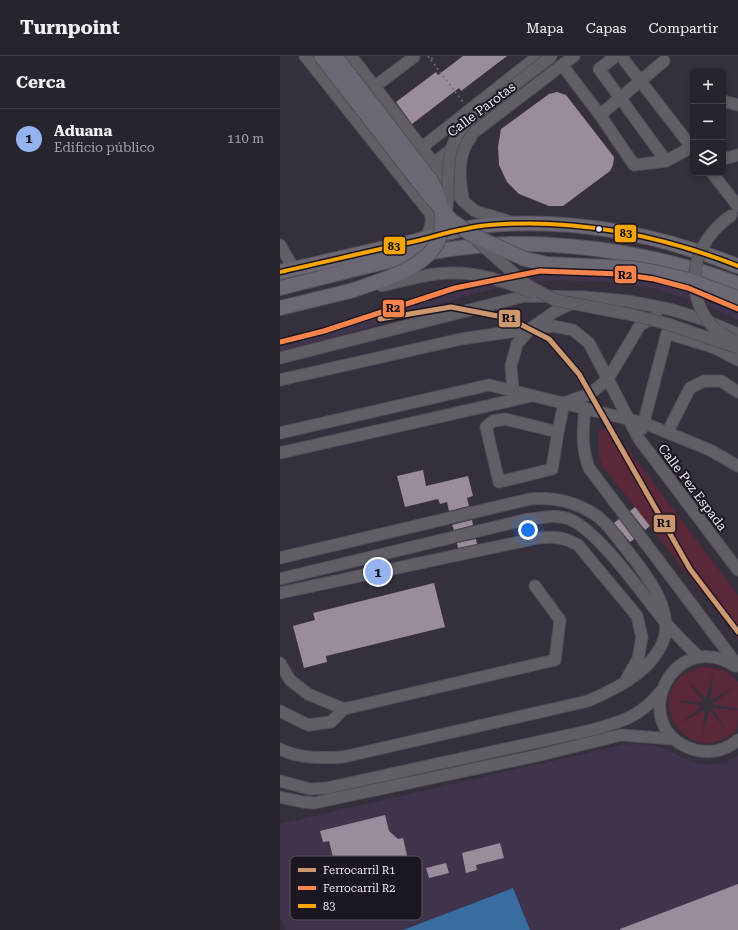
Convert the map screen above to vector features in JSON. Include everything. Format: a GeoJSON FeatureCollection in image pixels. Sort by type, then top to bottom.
{"type":"FeatureCollection","features":[{"type":"Feature","properties":{"kind":"main road"},"geometry":{"type":"LineString","coordinates":[[321,56],[425,190],[451,220],[472,235],[525,259],[547,264],[630,268],[659,273],[689,280],[738,298]]}},
{"type":"Feature","properties":{"kind":"main road"},"geometry":{"type":"LineString","coordinates":[[280,308],[350,291],[404,272],[419,263],[436,244],[443,228],[440,199],[432,182],[336,56]]}},
{"type":"Feature","properties":{"kind":"main road"},"geometry":{"type":"LineString","coordinates":[[280,272],[467,228],[517,224],[558,225],[644,236],[708,254],[738,266]]}},
{"type":"Feature","properties":{"kind":"main road"},"geometry":{"type":"LineString","coordinates":[[280,288],[426,254],[459,248],[505,245],[551,245],[646,257],[705,272],[738,284]]}},
{"type":"Feature","properties":{"kind":"street"},"geometry":{"type":"LineString","coordinates":[[306,56],[430,213],[431,228],[424,239]]}},
{"type":"Feature","properties":{"kind":"street"},"geometry":{"type":"LineString","coordinates":[[351,56],[433,164],[464,201],[475,211],[517,224]]}},
{"type":"Feature","properties":{"kind":"street","name":"Calle Parotas"},"geometry":{"type":"LineString","coordinates":[[395,169],[538,56]]}},
{"type":"Feature","properties":{"kind":"street"},"geometry":{"type":"LineString","coordinates":[[443,228],[448,207],[450,152],[455,138],[471,118],[552,56]]}},
{"type":"Feature","properties":{"kind":"street","name":"Calle Parotas"},"geometry":{"type":"LineString","coordinates":[[406,184],[574,56]]}},
{"type":"Feature","properties":{"kind":"street"},"geometry":{"type":"LineString","coordinates":[[616,56],[599,69],[666,161]]}},
{"type":"Feature","properties":{"kind":"street"},"geometry":{"type":"LineString","coordinates":[[621,56],[690,145]]}},
{"type":"Feature","properties":{"kind":"street"},"geometry":{"type":"LineString","coordinates":[[374,87],[414,57]]}},
{"type":"Feature","properties":{"kind":"street"},"geometry":{"type":"LineString","coordinates":[[600,115],[664,61]]}},
{"type":"Feature","properties":{"kind":"street"},"geometry":{"type":"LineString","coordinates":[[562,65],[600,115],[634,165],[666,161],[690,149]]}},
{"type":"Feature","properties":{"kind":"street"},"geometry":{"type":"LineString","coordinates":[[726,102],[738,105]]}},
{"type":"Feature","properties":{"kind":"street"},"geometry":{"type":"LineString","coordinates":[[464,201],[460,176],[462,154],[466,144],[476,130]]}},
{"type":"Feature","properties":{"kind":"street"},"geometry":{"type":"LineString","coordinates":[[726,158],[738,155]]}},
{"type":"Feature","properties":{"kind":"street"},"geometry":{"type":"LineString","coordinates":[[714,176],[738,206]]}},
{"type":"Feature","properties":{"kind":"street"},"geometry":{"type":"LineString","coordinates":[[738,212],[719,224],[709,235],[702,247],[696,264],[694,276],[698,302],[706,318],[714,329],[738,344]]}},
{"type":"Feature","properties":{"kind":"street"},"geometry":{"type":"LineString","coordinates":[[472,235],[528,285],[555,300]]}},
{"type":"Feature","properties":{"kind":"street"},"geometry":{"type":"LineString","coordinates":[[280,245],[294,269]]}},
{"type":"Feature","properties":{"kind":"street"},"geometry":{"type":"LineString","coordinates":[[708,254],[733,258],[738,256]]}},
{"type":"Feature","properties":{"kind":"street"},"geometry":{"type":"LineString","coordinates":[[350,291],[425,276],[456,273],[476,274],[502,280],[545,298],[633,315],[668,324],[738,348]]}},
{"type":"Feature","properties":{"kind":"street"},"geometry":{"type":"LineString","coordinates":[[280,358],[525,296],[584,297],[627,301],[669,309],[702,319],[738,334]]}},
{"type":"Feature","properties":{"kind":"street"},"geometry":{"type":"LineString","coordinates":[[513,390],[511,366],[517,344],[530,329],[554,312],[584,297]]}},
{"type":"Feature","properties":{"kind":"street"},"geometry":{"type":"LineString","coordinates":[[564,403],[590,394],[608,380],[640,325],[669,309]]}},
{"type":"Feature","properties":{"kind":"street"},"geometry":{"type":"LineString","coordinates":[[280,380],[461,339],[553,326],[573,330],[589,343],[608,380]]}},
{"type":"Feature","properties":{"kind":"street"},"geometry":{"type":"LineString","coordinates":[[639,439],[667,333],[715,348],[738,360]]}},
{"type":"Feature","properties":{"kind":"street","name":"Calle Pez Espada"},"geometry":{"type":"LineString","coordinates":[[608,380],[639,439],[738,570]]}},
{"type":"Feature","properties":{"kind":"street"},"geometry":{"type":"LineString","coordinates":[[668,431],[690,388],[704,381],[721,381],[738,392]]}},
{"type":"Feature","properties":{"kind":"street"},"geometry":{"type":"LineString","coordinates":[[280,433],[490,385],[644,422],[710,450],[738,466]]}},
{"type":"Feature","properties":{"kind":"street"},"geometry":{"type":"LineString","coordinates":[[280,453],[534,395]]}},
{"type":"Feature","properties":{"kind":"street"},"geometry":{"type":"LineString","coordinates":[[558,432],[505,419],[493,421],[486,427],[499,482],[552,469],[564,403]]}},
{"type":"Feature","properties":{"kind":"street"},"geometry":{"type":"LineString","coordinates":[[585,408],[582,438],[584,455],[590,468],[738,667]]}},
{"type":"Feature","properties":{"kind":"street"},"geometry":{"type":"LineString","coordinates":[[280,558],[530,499],[545,498],[559,500],[576,504],[595,514],[607,526],[645,574],[660,599],[666,624],[661,647],[646,666],[622,686],[588,701],[343,757],[316,759],[291,754],[280,749]]}},
{"type":"Feature","properties":{"kind":"street"},"geometry":{"type":"LineString","coordinates":[[280,580],[524,520],[554,516],[569,519],[580,526],[603,546],[666,624],[698,657]]}},
{"type":"Feature","properties":{"kind":"street"},"geometry":{"type":"LineString","coordinates":[[280,593],[538,538],[552,536],[566,538],[578,545],[637,616],[642,637],[638,659],[622,686]]}},
{"type":"Feature","properties":{"kind":"street"},"geometry":{"type":"LineString","coordinates":[[280,711],[308,725],[331,722],[344,709],[555,660],[560,620],[535,586]]}},
{"type":"Feature","properties":{"kind":"street"},"geometry":{"type":"LineString","coordinates":[[738,667],[728,661],[713,657],[698,657],[686,661],[675,668],[667,678],[659,703],[661,716],[666,728],[674,739],[687,747],[702,752],[717,751],[731,746],[738,741]]}},
{"type":"Feature","properties":{"kind":"street"},"geometry":{"type":"LineString","coordinates":[[280,663],[290,680],[308,694],[344,709]]}},
{"type":"Feature","properties":{"kind":"street"},"geometry":{"type":"LineString","coordinates":[[280,781],[310,789],[326,788],[585,732],[633,716],[644,709],[662,690]]}},
{"type":"Feature","properties":{"kind":"street"},"geometry":{"type":"LineString","coordinates":[[280,797],[314,803],[540,755],[621,735],[674,739]]}},
{"type":"Feature","properties":{"kind":"path"},"geometry":{"type":"LineString","coordinates":[[428,56],[469,110]]}},
{"type":"Feature","properties":{"kind":"path"},"geometry":{"type":"LineString","coordinates":[[431,59],[435,56]]}},
{"type":"Feature","properties":{"kind":"shaded area"},"geometry":{"type":"Polygon","coordinates":[[[561,266],[612,268],[680,282],[738,305],[738,320],[711,307],[655,289],[609,282],[552,280],[506,286],[462,297],[335,338],[280,351],[280,339],[326,328],[453,286],[523,270],[561,266]]]}},
{"type":"Feature","properties":{"kind":"shaded area"},"geometry":{"type":"Polygon","coordinates":[[[599,429],[615,432],[738,595],[738,639],[602,465],[599,454],[599,429]]]}},
{"type":"Feature","properties":{"kind":"shaded area"},"geometry":{"type":"Polygon","coordinates":[[[702,667],[722,670],[738,682],[738,709],[713,704],[736,686],[711,700],[713,671],[706,699],[686,678],[703,702],[673,700],[702,706],[679,724],[705,709],[702,738],[709,710],[728,732],[712,708],[738,710],[737,729],[718,741],[701,743],[685,736],[674,723],[669,707],[671,691],[681,677],[702,667]]]}},
{"type":"Feature","properties":{"kind":"shaded area"},"geometry":{"type":"Polygon","coordinates":[[[622,745],[651,745],[693,762],[708,765],[726,763],[738,755],[738,930],[530,930],[513,888],[403,930],[286,930],[280,917],[280,824],[622,745]]]}},
{"type":"Feature","properties":{"kind":"water"},"geometry":{"type":"Polygon","coordinates":[[[513,888],[530,930],[403,930],[513,888]]]}},
{"type":"Feature","properties":{"kind":"building"},"geometry":{"type":"Polygon","coordinates":[[[463,56],[507,56],[461,91],[459,88],[412,124],[396,102],[436,72],[438,75],[463,56]]]}},
{"type":"Feature","properties":{"kind":"building"},"geometry":{"type":"Polygon","coordinates":[[[557,92],[566,95],[614,157],[613,165],[610,171],[563,206],[549,206],[519,194],[507,182],[499,165],[498,147],[501,129],[549,94],[557,92]]]}},
{"type":"Feature","properties":{"kind":"building"},"geometry":{"type":"Polygon","coordinates":[[[423,470],[426,486],[468,476],[473,496],[467,498],[469,506],[449,511],[447,502],[440,504],[438,499],[405,507],[397,476],[423,470]]]}},
{"type":"Feature","properties":{"kind":"building"},"geometry":{"type":"Polygon","coordinates":[[[635,507],[650,526],[645,530],[630,511],[635,507]]]}},
{"type":"Feature","properties":{"kind":"building"},"geometry":{"type":"Polygon","coordinates":[[[619,519],[634,539],[630,542],[614,523],[619,519]]]}},
{"type":"Feature","properties":{"kind":"building"},"geometry":{"type":"Polygon","coordinates":[[[472,520],[473,525],[454,530],[452,525],[472,520]]]}},
{"type":"Feature","properties":{"kind":"building"},"geometry":{"type":"Polygon","coordinates":[[[476,539],[477,544],[458,548],[457,543],[476,539]]]}},
{"type":"Feature","properties":{"kind":"building"},"geometry":{"type":"Polygon","coordinates":[[[434,583],[445,627],[326,656],[327,662],[304,668],[293,626],[315,620],[313,613],[434,583]]]}},
{"type":"Feature","properties":{"kind":"building"},"geometry":{"type":"Polygon","coordinates":[[[385,815],[389,831],[398,839],[403,838],[407,856],[333,856],[329,841],[323,842],[320,831],[385,815]]]}},
{"type":"Feature","properties":{"kind":"building"},"geometry":{"type":"Polygon","coordinates":[[[500,843],[504,858],[476,865],[477,870],[466,873],[462,853],[500,843]]]}},
{"type":"Feature","properties":{"kind":"building"},"geometry":{"type":"Polygon","coordinates":[[[446,863],[449,873],[429,878],[426,868],[446,863]]]}},
{"type":"Feature","properties":{"kind":"building"},"geometry":{"type":"Polygon","coordinates":[[[738,884],[738,930],[620,930],[620,929],[738,884]]]}},
{"type":"Feature","properties":{"kind":"rail line","name":"R2"},"geometry":{"type":"LineString","coordinates":[[280,342],[324,331],[455,288],[540,271],[620,274],[654,279],[688,288],[738,309]]}},
{"type":"Feature","properties":{"kind":"rail line","name":"R1"},"geometry":{"type":"LineString","coordinates":[[380,319],[451,307],[508,318],[549,339],[579,374],[690,569],[738,632]]}},
{"type":"Feature","properties":{"kind":"transit line","name":"83"},"geometry":{"type":"LineString","coordinates":[[280,272],[416,241],[461,229],[522,223],[553,224],[616,231],[678,246],[738,266]]}},
{"type":"Feature","properties":{"kind":"place","name":"Aduana"},"geometry":{"type":"Point","coordinates":[378,572]}}]}
